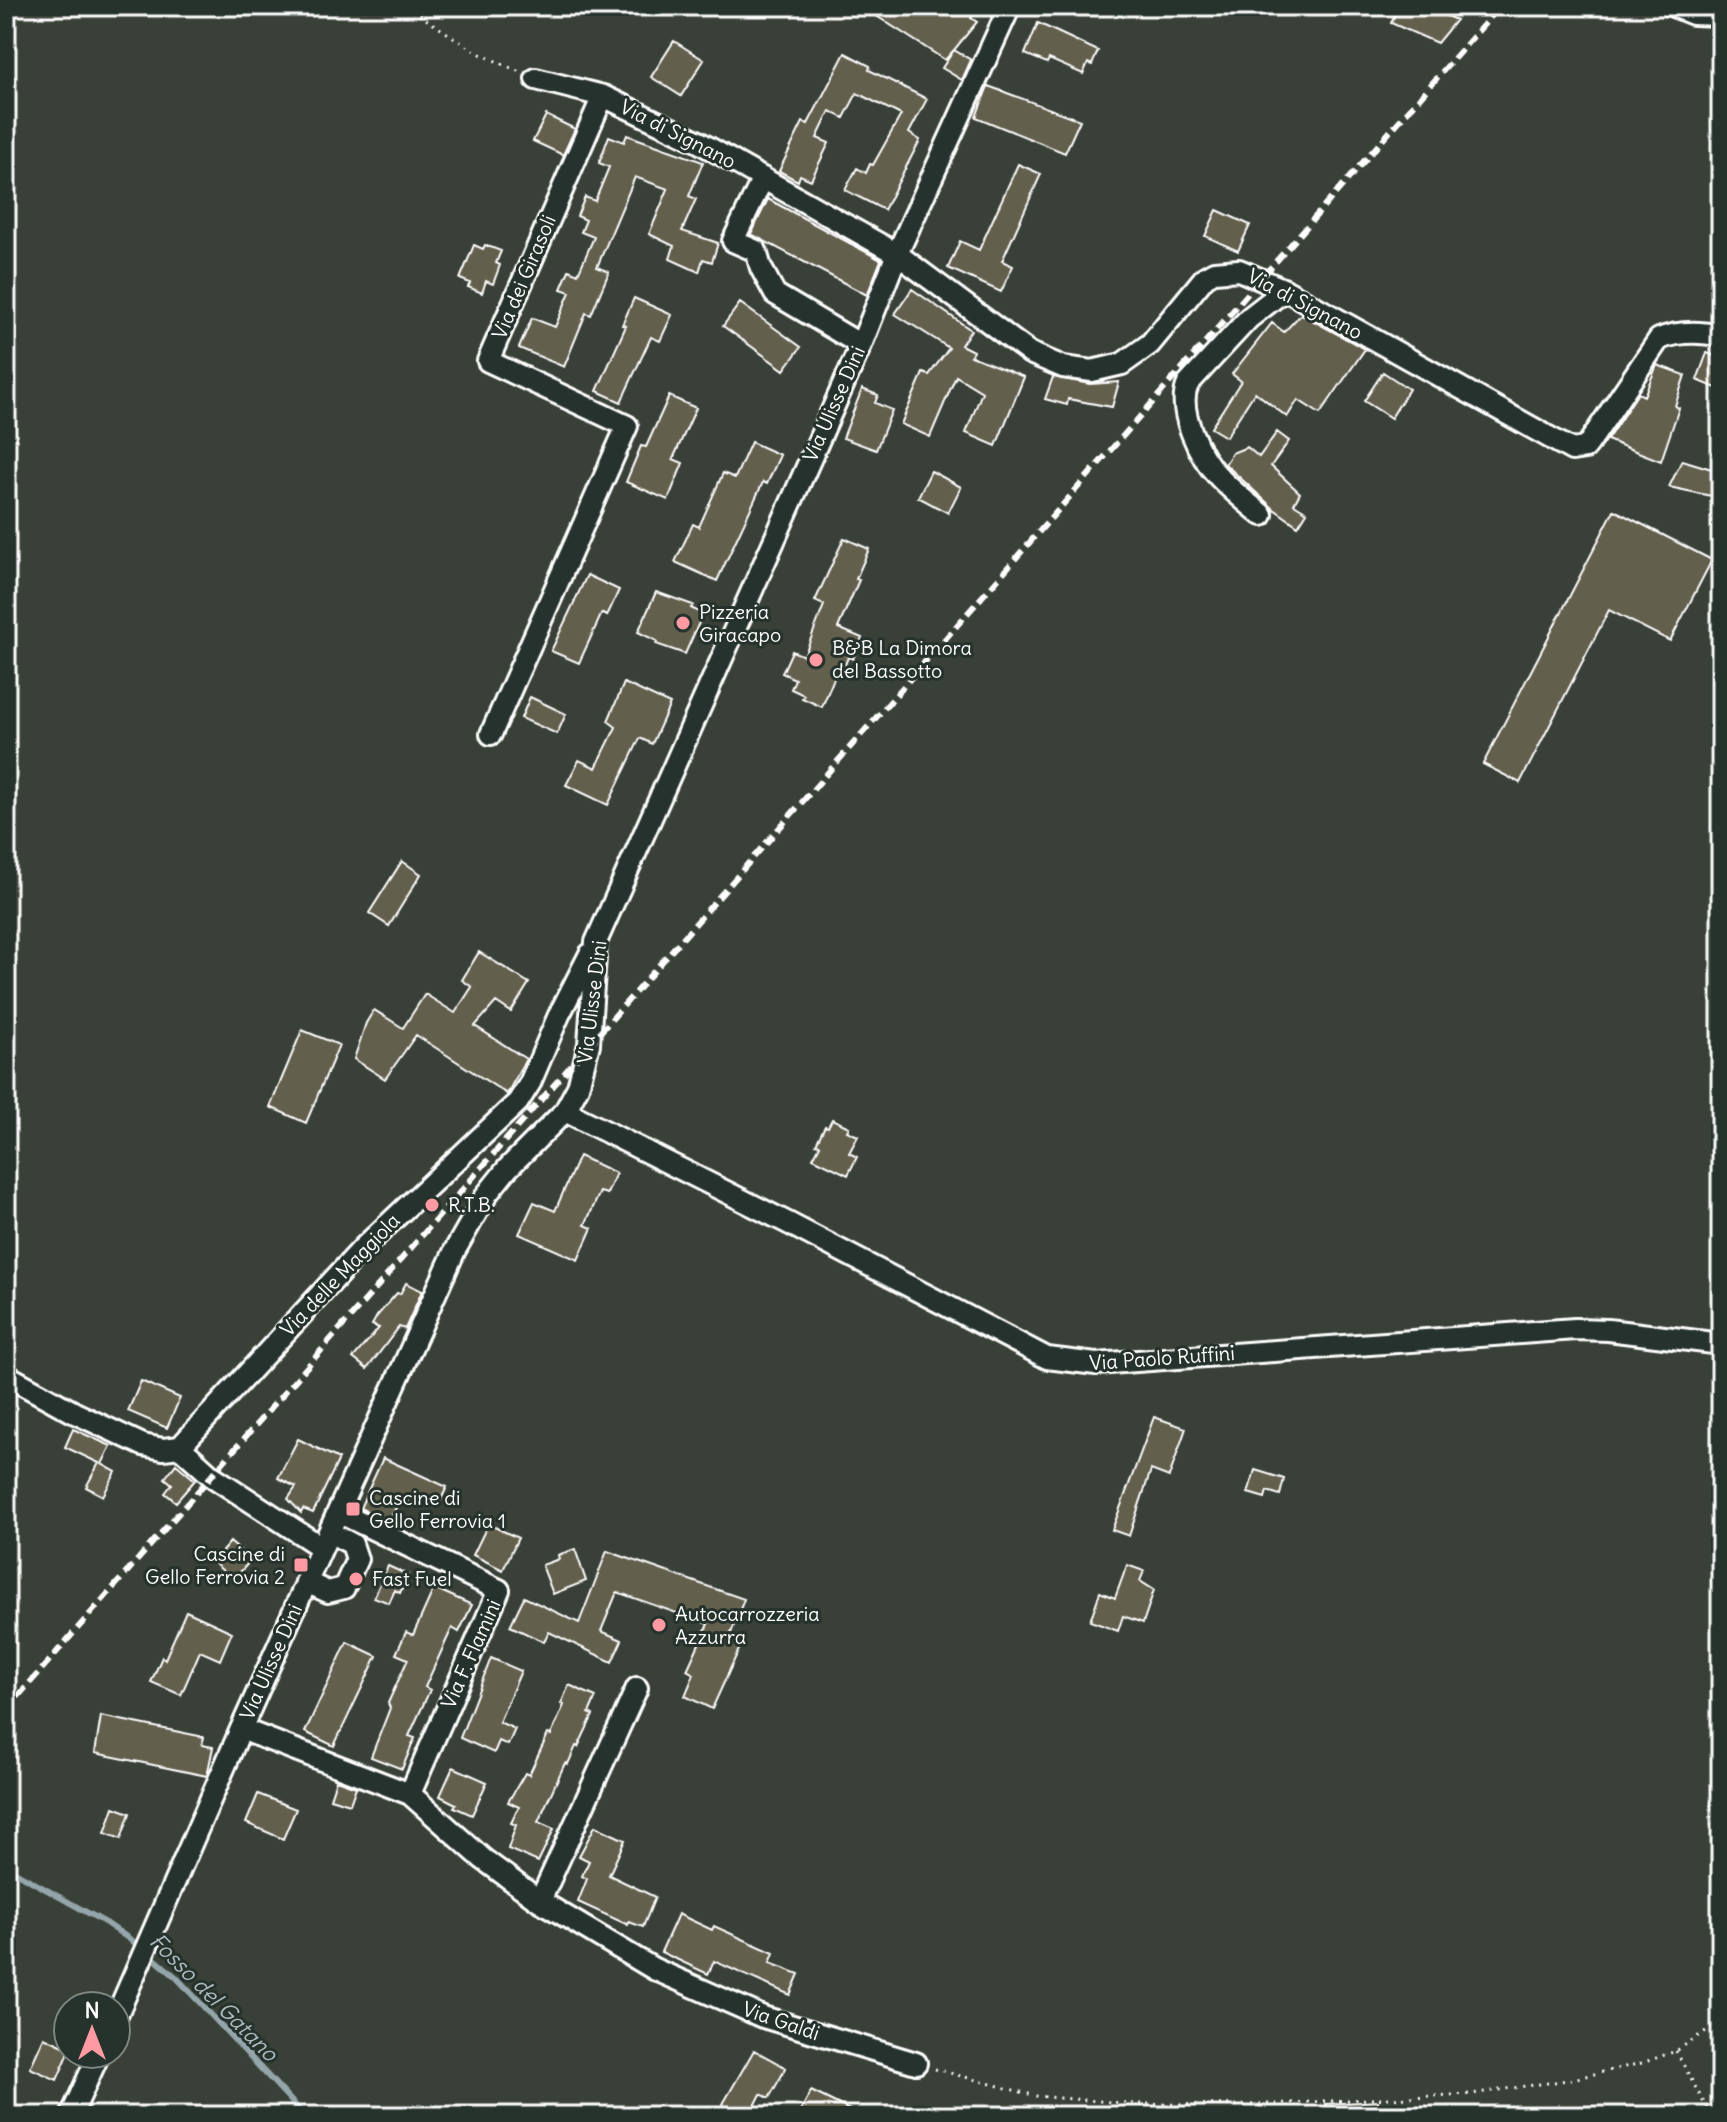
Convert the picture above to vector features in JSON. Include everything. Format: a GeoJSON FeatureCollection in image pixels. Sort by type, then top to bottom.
{"type":"FeatureCollection","features":[{"type":"Feature","properties":{"kind":"street","name":"Via Ulisse Dini"},"geometry":{"type":"LineString","coordinates":[[128,1990],[448,1265],[473,1216],[507,1169],[565,1111],[578,1087],[585,1065],[596,942],[861,345],[897,254],[1010,6]]}},
{"type":"Feature","properties":{"kind":"street"},"geometry":{"type":"LineString","coordinates":[[1673,6],[1693,14],[1721,15]]}},
{"type":"Feature","properties":{"kind":"street","name":"Via di Signano"},"geometry":{"type":"LineString","coordinates":[[536,79],[603,96],[697,141],[897,254],[1030,353],[1045,361],[1081,371],[1114,368],[1150,344],[1205,277],[1214,272],[1239,270],[1285,290],[1572,450],[1585,448],[1589,443],[1659,339],[1673,333],[1687,332],[1721,336]]}},
{"type":"Feature","properties":{"kind":"street","name":"Via dei Girasoli"},"geometry":{"type":"LineString","coordinates":[[491,734],[627,426],[488,361],[603,96]]}},
{"type":"Feature","properties":{"kind":"street"},"geometry":{"type":"LineString","coordinates":[[763,178],[733,241],[756,251],[775,294],[861,345]]}},
{"type":"Feature","properties":{"kind":"street"},"geometry":{"type":"LineString","coordinates":[[1262,515],[1216,475],[1184,414],[1183,394],[1188,384],[1249,318],[1285,290]]}},
{"type":"Feature","properties":{"kind":"street","name":"Via delle Maggiola"},"geometry":{"type":"LineString","coordinates":[[180,1447],[363,1248],[491,1131],[518,1102],[530,1083],[559,1015],[596,942]]}},
{"type":"Feature","properties":{"kind":"street","name":"Via Paolo Ruffini"},"geometry":{"type":"LineString","coordinates":[[565,1111],[1057,1361],[1096,1364],[1575,1329],[1721,1344]]}},
{"type":"Feature","properties":{"kind":"street"},"geometry":{"type":"LineString","coordinates":[[6,1375],[75,1413],[143,1445],[163,1449],[180,1447],[212,1476],[325,1539],[352,1544],[357,1559],[344,1588],[328,1592],[306,1582]]}},
{"type":"Feature","properties":{"kind":"street","name":"Via F. Flamini"},"geometry":{"type":"LineString","coordinates":[[338,1512],[499,1590],[410,1794]]}},
{"type":"Feature","properties":{"kind":"street"},"geometry":{"type":"LineString","coordinates":[[540,1901],[637,1688]]}},
{"type":"Feature","properties":{"kind":"street","name":"Via Galdi"},"geometry":{"type":"LineString","coordinates":[[241,1729],[410,1794],[483,1859],[540,1901],[654,1969],[763,2017],[916,2063]]}},
{"type":"Feature","properties":{"kind":"street"},"geometry":{"type":"LineString","coordinates":[[71,2116],[92,2070]]}},
{"type":"Feature","properties":{"kind":"path"},"geometry":{"type":"LineString","coordinates":[[406,6],[476,52],[536,79]]}},
{"type":"Feature","properties":{"kind":"path"},"geometry":{"type":"LineString","coordinates":[[916,2063],[1036,2096],[1135,2104],[1249,2105],[1471,2094],[1568,2080],[1642,2063],[1676,2051],[1721,2021]]}},
{"type":"Feature","properties":{"kind":"path"},"geometry":{"type":"LineString","coordinates":[[1676,2051],[1711,2116]]}},
{"type":"Feature","properties":{"kind":"building"},"geometry":{"type":"Polygon","coordinates":[[[861,6],[980,6],[971,18],[977,22],[945,60],[861,6]]]}},
{"type":"Feature","properties":{"kind":"building"},"geometry":{"type":"Polygon","coordinates":[[[1399,6],[1424,6],[1456,20],[1437,43],[1391,23],[1399,6]]]}},
{"type":"Feature","properties":{"kind":"building"},"geometry":{"type":"Polygon","coordinates":[[[1038,23],[1098,51],[1092,65],[1088,63],[1083,74],[1049,59],[1047,63],[1025,54],[1038,23]]]}},
{"type":"Feature","properties":{"kind":"building"},"geometry":{"type":"Polygon","coordinates":[[[674,41],[704,60],[681,96],[651,77],[674,41]]]}},
{"type":"Feature","properties":{"kind":"building"},"geometry":{"type":"Polygon","coordinates":[[[954,50],[971,60],[962,80],[942,68],[954,50]]]}},
{"type":"Feature","properties":{"kind":"building"},"geometry":{"type":"Polygon","coordinates":[[[845,53],[870,66],[869,70],[927,99],[909,133],[920,140],[884,210],[845,190],[857,168],[866,173],[870,164],[873,165],[901,115],[857,93],[844,118],[830,111],[817,138],[829,143],[811,180],[800,175],[798,181],[779,171],[803,122],[808,124],[845,53]]]}},
{"type":"Feature","properties":{"kind":"building"},"geometry":{"type":"Polygon","coordinates":[[[988,86],[1080,120],[1065,153],[976,117],[988,86]]]}},
{"type":"Feature","properties":{"kind":"building"},"geometry":{"type":"Polygon","coordinates":[[[546,115],[575,129],[563,155],[533,141],[546,115]]]}},
{"type":"Feature","properties":{"kind":"building"},"geometry":{"type":"Polygon","coordinates":[[[627,135],[703,162],[689,196],[696,199],[682,231],[718,243],[712,262],[703,259],[699,272],[670,259],[674,246],[649,234],[668,189],[635,177],[597,267],[609,272],[591,315],[586,313],[564,367],[519,348],[532,318],[555,327],[570,292],[561,289],[569,270],[578,274],[594,237],[581,232],[586,220],[577,216],[585,197],[595,201],[609,167],[599,163],[609,136],[624,142],[627,135]]]}},
{"type":"Feature","properties":{"kind":"building"},"geometry":{"type":"Polygon","coordinates":[[[1018,164],[1041,174],[1002,261],[1013,266],[1001,292],[948,268],[960,241],[979,250],[1018,164]]]}},
{"type":"Feature","properties":{"kind":"building"},"geometry":{"type":"Polygon","coordinates":[[[768,199],[881,260],[867,295],[751,234],[768,199]]]}},
{"type":"Feature","properties":{"kind":"building"},"geometry":{"type":"Polygon","coordinates":[[[1217,210],[1250,225],[1238,251],[1205,236],[1217,210]]]}},
{"type":"Feature","properties":{"kind":"building"},"geometry":{"type":"Polygon","coordinates":[[[474,245],[501,251],[493,284],[486,281],[482,293],[468,287],[470,283],[460,279],[474,245]]]}},
{"type":"Feature","properties":{"kind":"building"},"geometry":{"type":"Polygon","coordinates":[[[912,289],[971,330],[961,345],[973,351],[971,356],[1024,377],[996,446],[966,433],[982,392],[956,376],[930,437],[901,424],[923,373],[929,375],[949,348],[895,314],[912,289]]]}},
{"type":"Feature","properties":{"kind":"building"},"geometry":{"type":"Polygon","coordinates":[[[634,298],[672,315],[660,341],[651,337],[621,402],[597,391],[626,326],[622,325],[634,298]]]}},
{"type":"Feature","properties":{"kind":"building"},"geometry":{"type":"Polygon","coordinates":[[[740,303],[801,347],[784,370],[723,326],[740,303]]]}},
{"type":"Feature","properties":{"kind":"building"},"geometry":{"type":"Polygon","coordinates":[[[1301,314],[1365,349],[1320,414],[1298,400],[1287,417],[1255,392],[1226,437],[1211,428],[1241,381],[1232,374],[1272,323],[1284,332],[1301,314]]]}},
{"type":"Feature","properties":{"kind":"building"},"geometry":{"type":"Polygon","coordinates":[[[1707,353],[1721,358],[1721,390],[1697,380],[1707,353]]]}},
{"type":"Feature","properties":{"kind":"building"},"geometry":{"type":"Polygon","coordinates":[[[1657,365],[1685,375],[1675,406],[1679,408],[1661,461],[1607,440],[1638,393],[1644,396],[1657,365]]]}},
{"type":"Feature","properties":{"kind":"building"},"geometry":{"type":"Polygon","coordinates":[[[1383,372],[1409,389],[1391,418],[1364,401],[1383,372]]]}},
{"type":"Feature","properties":{"kind":"building"},"geometry":{"type":"Polygon","coordinates":[[[1053,377],[1090,384],[1119,382],[1112,407],[1068,399],[1067,405],[1045,399],[1053,377]]]}},
{"type":"Feature","properties":{"kind":"building"},"geometry":{"type":"Polygon","coordinates":[[[862,389],[878,395],[875,403],[892,410],[876,450],[843,438],[862,389]]]}},
{"type":"Feature","properties":{"kind":"building"},"geometry":{"type":"Polygon","coordinates":[[[669,396],[696,408],[673,459],[683,463],[668,500],[626,482],[641,446],[646,447],[669,396]]]}},
{"type":"Feature","properties":{"kind":"building"},"geometry":{"type":"Polygon","coordinates":[[[1277,432],[1289,441],[1271,466],[1300,493],[1294,504],[1307,512],[1298,526],[1274,509],[1225,464],[1232,453],[1247,447],[1259,457],[1277,432]]]}},
{"type":"Feature","properties":{"kind":"building"},"geometry":{"type":"Polygon","coordinates":[[[751,442],[780,455],[767,484],[763,482],[717,581],[675,562],[693,524],[699,527],[723,473],[735,478],[751,442]]]}},
{"type":"Feature","properties":{"kind":"building"},"geometry":{"type":"Polygon","coordinates":[[[1682,460],[1715,470],[1714,474],[1721,476],[1721,498],[1669,487],[1682,460]]]}},
{"type":"Feature","properties":{"kind":"building"},"geometry":{"type":"Polygon","coordinates":[[[931,471],[961,487],[948,513],[918,497],[931,471]]]}},
{"type":"Feature","properties":{"kind":"building"},"geometry":{"type":"Polygon","coordinates":[[[1614,510],[1712,560],[1670,641],[1609,610],[1520,783],[1483,764],[1614,510]]]}},
{"type":"Feature","properties":{"kind":"building"},"geometry":{"type":"Polygon","coordinates":[[[844,538],[869,549],[838,628],[862,638],[853,659],[848,657],[842,673],[837,671],[822,707],[791,689],[795,679],[782,673],[792,651],[804,656],[824,605],[815,601],[844,538]]]}},
{"type":"Feature","properties":{"kind":"building"},"geometry":{"type":"Polygon","coordinates":[[[587,575],[619,590],[607,616],[602,613],[579,663],[551,651],[587,575]]]}},
{"type":"Feature","properties":{"kind":"building"},"geometry":{"type":"Polygon","coordinates":[[[656,592],[693,605],[691,608],[703,614],[685,654],[656,644],[657,641],[638,632],[656,592]]]}},
{"type":"Feature","properties":{"kind":"building"},"geometry":{"type":"Polygon","coordinates":[[[624,683],[670,704],[652,744],[640,738],[608,805],[566,785],[579,760],[596,768],[616,727],[608,721],[624,683]]]}},
{"type":"Feature","properties":{"kind":"building"},"geometry":{"type":"Polygon","coordinates":[[[530,697],[566,714],[557,734],[521,718],[530,697]]]}},
{"type":"Feature","properties":{"kind":"building"},"geometry":{"type":"Polygon","coordinates":[[[402,861],[421,874],[389,926],[369,913],[402,861]]]}},
{"type":"Feature","properties":{"kind":"building"},"geometry":{"type":"Polygon","coordinates":[[[479,952],[529,983],[511,1012],[496,1002],[475,1026],[526,1059],[507,1094],[416,1035],[385,1079],[354,1059],[366,1023],[374,1010],[403,1028],[425,994],[455,1013],[472,987],[462,980],[479,952]]]}},
{"type":"Feature","properties":{"kind":"building"},"geometry":{"type":"Polygon","coordinates":[[[302,1030],[339,1045],[306,1123],[270,1107],[302,1030]]]}},
{"type":"Feature","properties":{"kind":"building"},"geometry":{"type":"Polygon","coordinates":[[[832,1119],[849,1127],[847,1131],[858,1136],[849,1153],[857,1157],[848,1175],[813,1158],[820,1145],[816,1144],[832,1119]]]}},
{"type":"Feature","properties":{"kind":"building"},"geometry":{"type":"Polygon","coordinates":[[[579,1156],[616,1173],[607,1194],[600,1192],[585,1225],[592,1228],[578,1260],[519,1234],[534,1202],[555,1211],[579,1156]]]}},
{"type":"Feature","properties":{"kind":"building"},"geometry":{"type":"Polygon","coordinates":[[[406,1283],[422,1291],[405,1329],[399,1327],[367,1369],[353,1358],[379,1328],[372,1325],[377,1316],[397,1293],[400,1294],[406,1283]]]}},
{"type":"Feature","properties":{"kind":"building"},"geometry":{"type":"Polygon","coordinates":[[[141,1381],[180,1398],[167,1428],[128,1411],[141,1381]]]}},
{"type":"Feature","properties":{"kind":"building"},"geometry":{"type":"Polygon","coordinates":[[[1154,1417],[1186,1428],[1169,1477],[1151,1470],[1129,1536],[1112,1530],[1154,1417]]]}},
{"type":"Feature","properties":{"kind":"building"},"geometry":{"type":"Polygon","coordinates":[[[73,1429],[111,1446],[102,1464],[116,1472],[103,1496],[86,1487],[99,1463],[65,1447],[73,1429]]]}},
{"type":"Feature","properties":{"kind":"building"},"geometry":{"type":"Polygon","coordinates":[[[298,1439],[339,1459],[313,1513],[303,1509],[301,1513],[288,1499],[296,1487],[278,1478],[298,1439]]]}},
{"type":"Feature","properties":{"kind":"building"},"geometry":{"type":"Polygon","coordinates":[[[383,1458],[447,1487],[439,1504],[419,1495],[414,1505],[401,1499],[388,1522],[360,1508],[383,1458]]]}},
{"type":"Feature","properties":{"kind":"building"},"geometry":{"type":"Polygon","coordinates":[[[176,1464],[195,1480],[176,1502],[165,1493],[172,1484],[165,1478],[176,1464]]]}},
{"type":"Feature","properties":{"kind":"building"},"geometry":{"type":"Polygon","coordinates":[[[1255,1470],[1284,1479],[1280,1495],[1267,1491],[1265,1498],[1248,1493],[1255,1470]]]}},
{"type":"Feature","properties":{"kind":"building"},"geometry":{"type":"Polygon","coordinates":[[[488,1524],[518,1538],[503,1570],[473,1555],[488,1524]]]}},
{"type":"Feature","properties":{"kind":"building"},"geometry":{"type":"Polygon","coordinates":[[[230,1542],[251,1560],[233,1580],[213,1562],[230,1542]]]}},
{"type":"Feature","properties":{"kind":"building"},"geometry":{"type":"Polygon","coordinates":[[[575,1549],[586,1581],[553,1594],[542,1565],[575,1549]]]}},
{"type":"Feature","properties":{"kind":"building"},"geometry":{"type":"Polygon","coordinates":[[[607,1551],[744,1599],[730,1636],[742,1643],[712,1709],[685,1696],[694,1674],[687,1670],[708,1624],[617,1592],[601,1631],[622,1640],[612,1662],[549,1632],[544,1642],[510,1626],[524,1597],[579,1623],[607,1551]]]}},
{"type":"Feature","properties":{"kind":"building"},"geometry":{"type":"Polygon","coordinates":[[[1127,1565],[1144,1571],[1140,1581],[1154,1590],[1143,1623],[1123,1616],[1118,1631],[1090,1621],[1100,1592],[1115,1598],[1127,1565]]]}},
{"type":"Feature","properties":{"kind":"building"},"geometry":{"type":"Polygon","coordinates":[[[388,1566],[408,1575],[400,1593],[395,1590],[389,1603],[374,1597],[388,1566]]]}},
{"type":"Feature","properties":{"kind":"building"},"geometry":{"type":"Polygon","coordinates":[[[434,1588],[472,1605],[459,1632],[452,1628],[425,1687],[430,1690],[409,1736],[415,1738],[402,1769],[371,1757],[390,1708],[388,1703],[408,1659],[396,1654],[406,1632],[413,1635],[434,1588]]]}},
{"type":"Feature","properties":{"kind":"building"},"geometry":{"type":"Polygon","coordinates":[[[186,1611],[232,1632],[220,1660],[200,1651],[181,1695],[151,1682],[186,1611]]]}},
{"type":"Feature","properties":{"kind":"building"},"geometry":{"type":"Polygon","coordinates":[[[347,1642],[377,1656],[334,1746],[305,1732],[347,1642]]]}},
{"type":"Feature","properties":{"kind":"building"},"geometry":{"type":"Polygon","coordinates":[[[491,1658],[521,1671],[499,1722],[515,1729],[508,1745],[499,1741],[494,1753],[460,1738],[491,1658]]]}},
{"type":"Feature","properties":{"kind":"building"},"geometry":{"type":"Polygon","coordinates":[[[569,1685],[596,1697],[589,1713],[593,1715],[578,1747],[568,1764],[565,1763],[538,1822],[554,1829],[538,1862],[508,1849],[516,1825],[511,1823],[519,1807],[508,1802],[525,1773],[529,1775],[548,1734],[551,1735],[569,1685]]]}},
{"type":"Feature","properties":{"kind":"building"},"geometry":{"type":"Polygon","coordinates":[[[101,1716],[204,1737],[202,1745],[213,1747],[207,1776],[95,1753],[101,1716]]]}},
{"type":"Feature","properties":{"kind":"building"},"geometry":{"type":"Polygon","coordinates":[[[453,1767],[487,1782],[472,1815],[440,1796],[453,1767]]]}},
{"type":"Feature","properties":{"kind":"building"},"geometry":{"type":"Polygon","coordinates":[[[336,1780],[356,1787],[350,1804],[330,1798],[336,1780]]]}},
{"type":"Feature","properties":{"kind":"building"},"geometry":{"type":"Polygon","coordinates":[[[258,1794],[296,1809],[283,1839],[246,1823],[258,1794]]]}},
{"type":"Feature","properties":{"kind":"building"},"geometry":{"type":"Polygon","coordinates":[[[114,1807],[130,1813],[121,1839],[105,1833],[114,1807]]]}},
{"type":"Feature","properties":{"kind":"building"},"geometry":{"type":"Polygon","coordinates":[[[595,1826],[625,1840],[609,1875],[655,1897],[643,1927],[629,1922],[628,1925],[578,1902],[587,1879],[582,1876],[589,1861],[579,1856],[595,1826]]]}},
{"type":"Feature","properties":{"kind":"building"},"geometry":{"type":"Polygon","coordinates":[[[678,1914],[712,1930],[714,1926],[774,1953],[770,1963],[799,1974],[790,1995],[714,1961],[708,1974],[661,1952],[678,1914]]]}},
{"type":"Feature","properties":{"kind":"building"},"geometry":{"type":"Polygon","coordinates":[[[44,2037],[52,2041],[52,2070],[61,2070],[57,2080],[30,2068],[44,2037]]]}},
{"type":"Feature","properties":{"kind":"building"},"geometry":{"type":"Polygon","coordinates":[[[754,2050],[786,2068],[769,2098],[761,2094],[750,2116],[716,2116],[754,2050]]]}},
{"type":"Feature","properties":{"kind":"building"},"geometry":{"type":"Polygon","coordinates":[[[811,2091],[862,2116],[798,2116],[811,2091]]]}},
{"type":"Feature","properties":{"kind":"building"},"geometry":{"type":"Polygon","coordinates":[[[1378,2101],[1379,2116],[1326,2116],[1326,2104],[1378,2101]]]}},
{"type":"Feature","properties":{"kind":"waterway","name":"Fosso del Gatano"},"geometry":{"type":"LineString","coordinates":[[6,1867],[106,1923],[141,1947]]}},
{"type":"Feature","properties":{"kind":"waterway","name":"Fosso del Gatano"},"geometry":{"type":"LineString","coordinates":[[149,1954],[176,1977],[305,2116]]}},
{"type":"Feature","properties":{"kind":"railway"},"geometry":{"type":"LineString","coordinates":[[6,1710],[1500,6]]}},
{"type":"Feature","properties":{"kind":"place","name":"Pizzeria Giracapo"},"geometry":{"type":"Point","coordinates":[683,623]}},
{"type":"Feature","properties":{"kind":"place","name":"B&B La Dimora del Bassotto"},"geometry":{"type":"Point","coordinates":[816,660]}},
{"type":"Feature","properties":{"kind":"place","name":"R.T.B."},"geometry":{"type":"Point","coordinates":[432,1205]}},
{"type":"Feature","properties":{"kind":"place","name":"Cascine di Gello Ferrovia 1"},"geometry":{"type":"Point","coordinates":[353,1509]}},
{"type":"Feature","properties":{"kind":"place","name":"Cascine di Gello Ferrovia 2"},"geometry":{"type":"Point","coordinates":[301,1565]}},
{"type":"Feature","properties":{"kind":"place","name":"Fast Fuel"},"geometry":{"type":"Point","coordinates":[356,1579]}},
{"type":"Feature","properties":{"kind":"place","name":"Autocarrozzeria Azzurra"},"geometry":{"type":"Point","coordinates":[659,1625]}}]}
